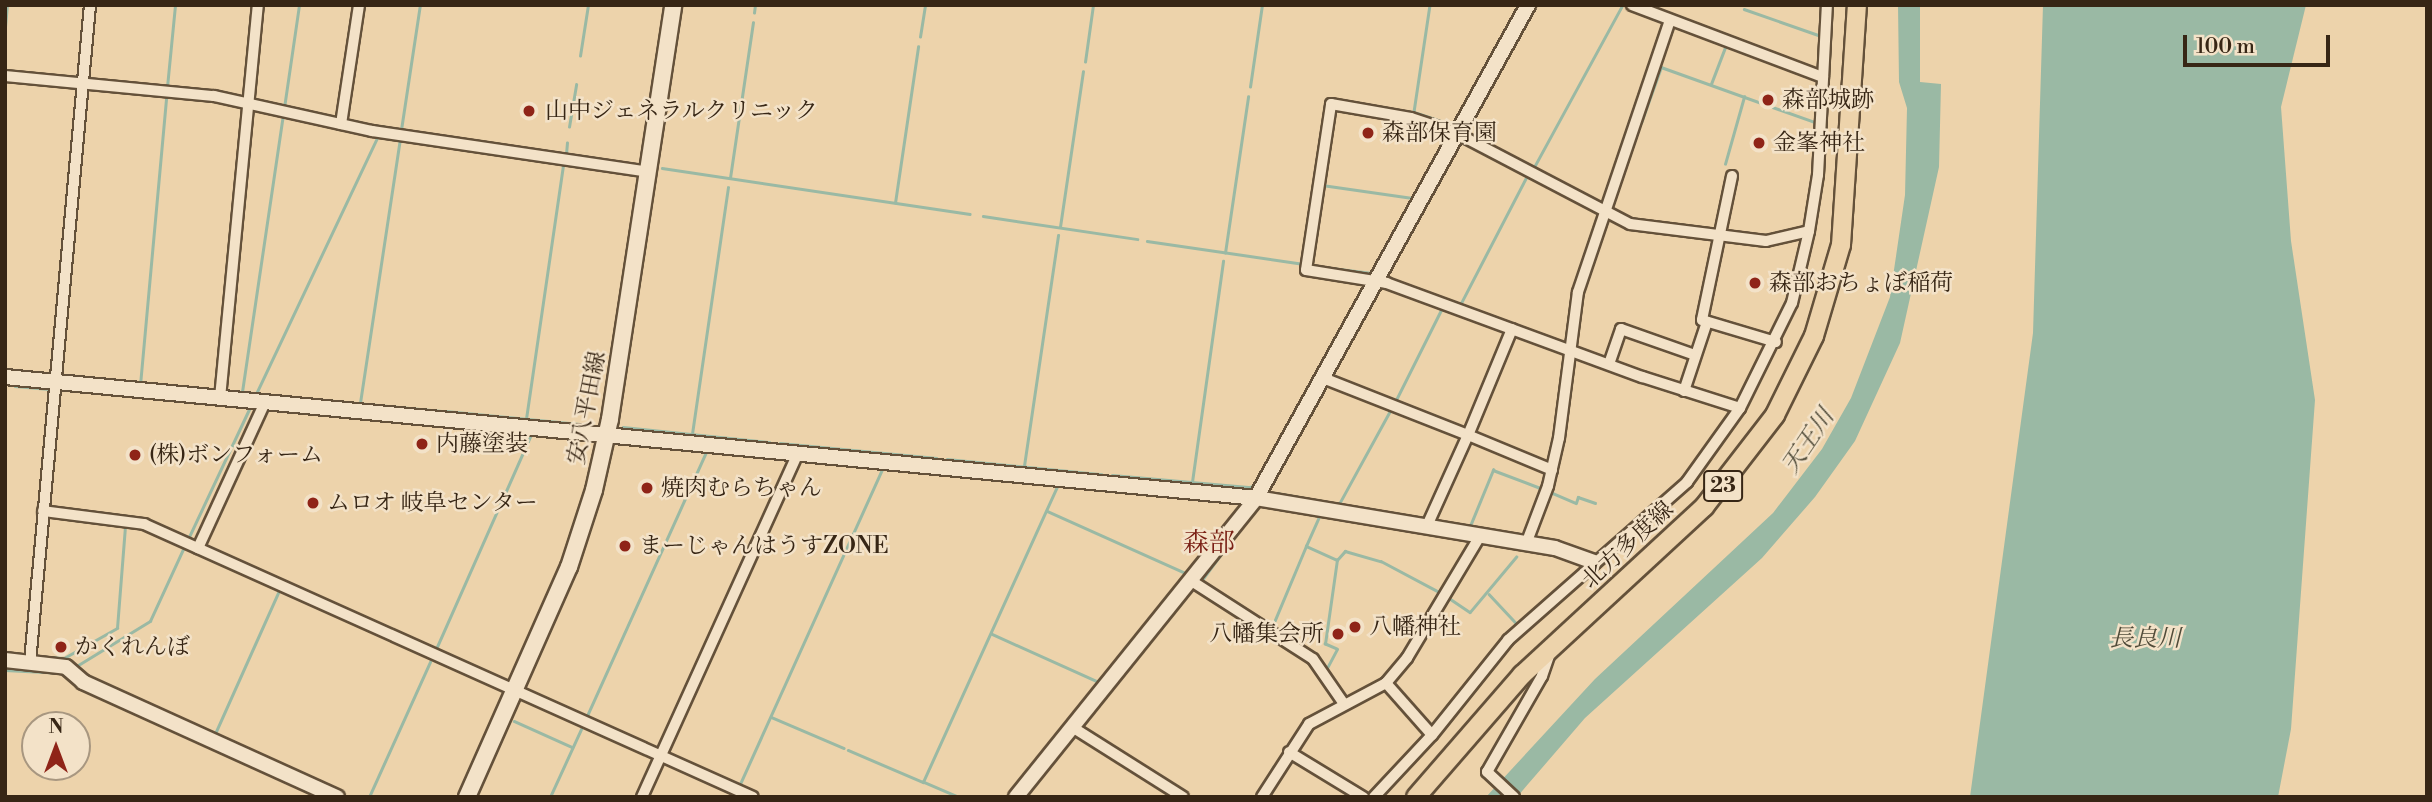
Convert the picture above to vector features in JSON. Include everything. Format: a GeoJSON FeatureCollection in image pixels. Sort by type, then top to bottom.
{"type":"FeatureCollection","features":[{"type":"Feature","properties":{"kind":"main road","name":"安八平田線"},"geometry":{"type":"LineString","coordinates":[[467,797],[569,567],[607,436],[672,5]]}},
{"type":"Feature","properties":{"kind":"main road","name":"北方多度線"},"geometry":{"type":"LineString","coordinates":[[1416,797],[1522,675],[1704,507],[1756,442],[1797,377],[1831,288],[1841,245],[1857,5]]}},
{"type":"Feature","properties":{"kind":"street"},"geometry":{"type":"LineString","coordinates":[[30,662],[90,5]]}},
{"type":"Feature","properties":{"kind":"street"},"geometry":{"type":"LineString","coordinates":[[220,398],[258,5]]}},
{"type":"Feature","properties":{"kind":"street"},"geometry":{"type":"LineString","coordinates":[[341,124],[359,5]]}},
{"type":"Feature","properties":{"kind":"street"},"geometry":{"type":"LineString","coordinates":[[1016,797],[1256,498],[1528,5]]}},
{"type":"Feature","properties":{"kind":"street"},"geometry":{"type":"LineString","coordinates":[[1632,5],[1823,77]]}},
{"type":"Feature","properties":{"kind":"street"},"geometry":{"type":"LineString","coordinates":[[1374,797],[1433,735],[1508,640],[1687,482],[1740,408],[1776,342],[1792,303],[1809,231],[1818,175],[1827,5]]}},
{"type":"Feature","properties":{"kind":"street"},"geometry":{"type":"LineString","coordinates":[[1526,544],[1552,470],[1578,292],[1670,20]]}},
{"type":"Feature","properties":{"kind":"street"},"geometry":{"type":"LineString","coordinates":[[5,76],[214,96],[341,124],[648,172]]}},
{"type":"Feature","properties":{"kind":"street"},"geometry":{"type":"LineString","coordinates":[[1740,408],[1684,391],[1376,280],[1306,270],[1331,104],[1411,118],[1456,133],[1630,224],[1766,241],[1809,231]]}},
{"type":"Feature","properties":{"kind":"street"},"geometry":{"type":"LineString","coordinates":[[1732,176],[1722,237],[1702,320],[1776,342]]}},
{"type":"Feature","properties":{"kind":"street"},"geometry":{"type":"LineString","coordinates":[[1684,391],[1707,321]]}},
{"type":"Feature","properties":{"kind":"street"},"geometry":{"type":"LineString","coordinates":[[1427,526],[1512,329]]}},
{"type":"Feature","properties":{"kind":"street"},"geometry":{"type":"LineString","coordinates":[[1609,364],[1621,329],[1695,355]]}},
{"type":"Feature","properties":{"kind":"street"},"geometry":{"type":"LineString","coordinates":[[5,377],[1256,498],[1526,544],[1594,562]]}},
{"type":"Feature","properties":{"kind":"street"},"geometry":{"type":"LineString","coordinates":[[1323,378],[1552,470]]}},
{"type":"Feature","properties":{"kind":"street"},"geometry":{"type":"LineString","coordinates":[[195,547],[257,401]]}},
{"type":"Feature","properties":{"kind":"street"},"geometry":{"type":"LineString","coordinates":[[642,797],[798,453]]}},
{"type":"Feature","properties":{"kind":"street"},"geometry":{"type":"LineString","coordinates":[[43,511],[128,520],[181,541],[753,797]]}},
{"type":"Feature","properties":{"kind":"street"},"geometry":{"type":"LineString","coordinates":[[1262,797],[1309,724],[1386,683],[1407,658],[1480,536]]}},
{"type":"Feature","properties":{"kind":"street"},"geometry":{"type":"LineString","coordinates":[[1190,580],[1313,659],[1344,704]]}},
{"type":"Feature","properties":{"kind":"street"},"geometry":{"type":"LineString","coordinates":[[1514,797],[1486,772],[1542,676],[1551,650]]}},
{"type":"Feature","properties":{"kind":"street"},"geometry":{"type":"LineString","coordinates":[[5,660],[30,662],[70,671],[337,797]]}},
{"type":"Feature","properties":{"kind":"street"},"geometry":{"type":"LineString","coordinates":[[1386,683],[1433,735]]}},
{"type":"Feature","properties":{"kind":"street"},"geometry":{"type":"LineString","coordinates":[[1072,727],[1183,797]]}},
{"type":"Feature","properties":{"kind":"street"},"geometry":{"type":"LineString","coordinates":[[1289,752],[1363,797]]}},
{"type":"Feature","properties":{"kind":"water"},"geometry":{"type":"Polygon","coordinates":[[[1898,5],[1920,5],[1920,82],[1941,84],[1939,167],[1900,343],[1855,441],[1815,497],[1762,558],[1585,718],[1517,797],[1486,797],[1595,679],[1773,513],[1822,449],[1851,398],[1890,297],[1905,195],[1907,108],[1899,82],[1898,5]]]}},
{"type":"Feature","properties":{"kind":"water","name":"長良川"},"geometry":{"type":"Polygon","coordinates":[[[2043,5],[2306,5],[2281,107],[2291,241],[2315,400],[2291,729],[2278,797],[1970,797],[2033,333],[2043,5]]]}},
{"type":"Feature","properties":{"kind":"waterway"},"geometry":{"type":"LineString","coordinates":[[5,27],[7,5]]}},
{"type":"Feature","properties":{"kind":"waterway"},"geometry":{"type":"LineString","coordinates":[[167,87],[175,5]]}},
{"type":"Feature","properties":{"kind":"waterway"},"geometry":{"type":"LineString","coordinates":[[284,108],[299,5]]}},
{"type":"Feature","properties":{"kind":"waterway"},"geometry":{"type":"LineString","coordinates":[[401,130],[420,5]]}},
{"type":"Feature","properties":{"kind":"waterway"},"geometry":{"type":"LineString","coordinates":[[580,56],[588,5]]}},
{"type":"Feature","properties":{"kind":"waterway"},"geometry":{"type":"LineString","coordinates":[[754,13],[755,5]]}},
{"type":"Feature","properties":{"kind":"waterway"},"geometry":{"type":"LineString","coordinates":[[920,37],[925,5]]}},
{"type":"Feature","properties":{"kind":"waterway"},"geometry":{"type":"LineString","coordinates":[[1085,62],[1093,5]]}},
{"type":"Feature","properties":{"kind":"waterway"},"geometry":{"type":"LineString","coordinates":[[1250,87],[1262,5]]}},
{"type":"Feature","properties":{"kind":"waterway"},"geometry":{"type":"LineString","coordinates":[[1430,5],[1414,112],[1453,125],[1519,5]]}},
{"type":"Feature","properties":{"kind":"waterway"},"geometry":{"type":"LineString","coordinates":[[1533,169],[1622,6]]}},
{"type":"Feature","properties":{"kind":"waterway"},"geometry":{"type":"LineString","coordinates":[[1744,9],[1821,36]]}},
{"type":"Feature","properties":{"kind":"waterway"},"geometry":{"type":"LineString","coordinates":[[730,178],[753,23]]}},
{"type":"Feature","properties":{"kind":"waterway"},"geometry":{"type":"LineString","coordinates":[[1711,84],[1726,45]]}},
{"type":"Feature","properties":{"kind":"waterway"},"geometry":{"type":"LineString","coordinates":[[895,203],[918,47]]}},
{"type":"Feature","properties":{"kind":"waterway"},"geometry":{"type":"LineString","coordinates":[[1641,123],[1661,67],[1815,122],[1815,126]]}},
{"type":"Feature","properties":{"kind":"waterway"},"geometry":{"type":"LineString","coordinates":[[1060,227],[1083,72]]}},
{"type":"Feature","properties":{"kind":"waterway"},"geometry":{"type":"LineString","coordinates":[[569,127],[576,85]]}},
{"type":"Feature","properties":{"kind":"waterway"},"geometry":{"type":"LineString","coordinates":[[140,385],[166,97]]}},
{"type":"Feature","properties":{"kind":"waterway"},"geometry":{"type":"LineString","coordinates":[[1225,253],[1248,97]]}},
{"type":"Feature","properties":{"kind":"waterway"},"geometry":{"type":"LineString","coordinates":[[1725,164],[1744,97]]}},
{"type":"Feature","properties":{"kind":"waterway"},"geometry":{"type":"LineString","coordinates":[[246,393],[242,392],[283,116]]}},
{"type":"Feature","properties":{"kind":"waterway"},"geometry":{"type":"LineString","coordinates":[[381,130],[383,127],[632,164]]}},
{"type":"Feature","properties":{"kind":"waterway"},"geometry":{"type":"LineString","coordinates":[[255,396],[378,136]]}},
{"type":"Feature","properties":{"kind":"waterway"},"geometry":{"type":"LineString","coordinates":[[1315,266],[1372,273],[1447,136]]}},
{"type":"Feature","properties":{"kind":"waterway"},"geometry":{"type":"LineString","coordinates":[[360,403],[400,139]]}},
{"type":"Feature","properties":{"kind":"waterway"},"geometry":{"type":"LineString","coordinates":[[566,154],[567,143]]}},
{"type":"Feature","properties":{"kind":"waterway"},"geometry":{"type":"LineString","coordinates":[[526,419],[563,164]]}},
{"type":"Feature","properties":{"kind":"waterway"},"geometry":{"type":"LineString","coordinates":[[662,168],[970,214]]}},
{"type":"Feature","properties":{"kind":"waterway"},"geometry":{"type":"LineString","coordinates":[[1460,305],[1527,176]]}},
{"type":"Feature","properties":{"kind":"waterway"},"geometry":{"type":"LineString","coordinates":[[1322,185],[1412,198]]}},
{"type":"Feature","properties":{"kind":"waterway"},"geometry":{"type":"LineString","coordinates":[[692,434],[728,188]]}},
{"type":"Feature","properties":{"kind":"waterway"},"geometry":{"type":"LineString","coordinates":[[983,216],[1137,239]]}},
{"type":"Feature","properties":{"kind":"waterway"},"geometry":{"type":"LineString","coordinates":[[1024,466],[1058,235]]}},
{"type":"Feature","properties":{"kind":"waterway"},"geometry":{"type":"LineString","coordinates":[[1147,241],[1298,263]]}},
{"type":"Feature","properties":{"kind":"waterway"},"geometry":{"type":"LineString","coordinates":[[1192,482],[1223,261]]}},
{"type":"Feature","properties":{"kind":"waterway"},"geometry":{"type":"LineString","coordinates":[[1395,402],[1442,308]]}},
{"type":"Feature","properties":{"kind":"waterway"},"geometry":{"type":"LineString","coordinates":[[1568,329],[1570,315]]}},
{"type":"Feature","properties":{"kind":"waterway"},"geometry":{"type":"LineString","coordinates":[[15,386],[49,389]]}},
{"type":"Feature","properties":{"kind":"waterway"},"geometry":{"type":"LineString","coordinates":[[270,395],[441,411]]}},
{"type":"Feature","properties":{"kind":"waterway"},"geometry":{"type":"LineString","coordinates":[[188,539],[251,405]]}},
{"type":"Feature","properties":{"kind":"waterway"},"geometry":{"type":"LineString","coordinates":[[1339,504],[1391,409]]}},
{"type":"Feature","properties":{"kind":"waterway"},"geometry":{"type":"LineString","coordinates":[[446,411],[592,425]]}},
{"type":"Feature","properties":{"kind":"waterway"},"geometry":{"type":"LineString","coordinates":[[623,427],[769,442]]}},
{"type":"Feature","properties":{"kind":"waterway"},"geometry":{"type":"LineString","coordinates":[[436,649],[531,435]]}},
{"type":"Feature","properties":{"kind":"waterway"},"geometry":{"type":"LineString","coordinates":[[780,443],[936,458]]}},
{"type":"Feature","properties":{"kind":"waterway"},"geometry":{"type":"LineString","coordinates":[[586,718],[707,450]]}},
{"type":"Feature","properties":{"kind":"waterway"},"geometry":{"type":"LineString","coordinates":[[947,459],[1101,474]]}},
{"type":"Feature","properties":{"kind":"waterway"},"geometry":{"type":"LineString","coordinates":[[740,784],[883,468]]}},
{"type":"Feature","properties":{"kind":"waterway"},"geometry":{"type":"LineString","coordinates":[[1444,522],[1470,526],[1493,470],[1543,489]]}},
{"type":"Feature","properties":{"kind":"waterway"},"geometry":{"type":"LineString","coordinates":[[1112,475],[1250,487],[1258,483]]}},
{"type":"Feature","properties":{"kind":"waterway"},"geometry":{"type":"LineString","coordinates":[[958,797],[923,782],[1058,485]]}},
{"type":"Feature","properties":{"kind":"waterway"},"geometry":{"type":"LineString","coordinates":[[1550,492],[1576,503],[1578,497],[1595,503]]}},
{"type":"Feature","properties":{"kind":"waterway"},"geometry":{"type":"LineString","coordinates":[[1276,493],[1408,516]]}},
{"type":"Feature","properties":{"kind":"waterway"},"geometry":{"type":"LineString","coordinates":[[1047,511],[1188,574]]}},
{"type":"Feature","properties":{"kind":"waterway"},"geometry":{"type":"LineString","coordinates":[[1306,546],[1320,515]]}},
{"type":"Feature","properties":{"kind":"waterway"},"geometry":{"type":"LineString","coordinates":[[1204,584],[1202,580],[1249,516]]}},
{"type":"Feature","properties":{"kind":"waterway"},"geometry":{"type":"LineString","coordinates":[[49,657],[64,658],[117,628],[125,527]]}},
{"type":"Feature","properties":{"kind":"waterway"},"geometry":{"type":"LineString","coordinates":[[75,667],[150,621],[185,545]]}},
{"type":"Feature","properties":{"kind":"waterway"},"geometry":{"type":"LineString","coordinates":[[1272,627],[1306,546],[1337,560],[1345,551],[1381,561],[1443,594]]}},
{"type":"Feature","properties":{"kind":"waterway"},"geometry":{"type":"LineString","coordinates":[[1449,598],[1470,612],[1516,557]]}},
{"type":"Feature","properties":{"kind":"waterway"},"geometry":{"type":"LineString","coordinates":[[1327,668],[1337,649],[1325,644],[1337,560]]}},
{"type":"Feature","properties":{"kind":"waterway"},"geometry":{"type":"LineString","coordinates":[[214,736],[278,593]]}},
{"type":"Feature","properties":{"kind":"waterway"},"geometry":{"type":"LineString","coordinates":[[1489,594],[1517,624]]}},
{"type":"Feature","properties":{"kind":"waterway"},"geometry":{"type":"LineString","coordinates":[[992,634],[1101,683]]}},
{"type":"Feature","properties":{"kind":"waterway"},"geometry":{"type":"LineString","coordinates":[[369,797],[430,662]]}},
{"type":"Feature","properties":{"kind":"waterway"},"geometry":{"type":"LineString","coordinates":[[5,670],[64,673]]}},
{"type":"Feature","properties":{"kind":"waterway"},"geometry":{"type":"LineString","coordinates":[[771,717],[844,748]]}},
{"type":"Feature","properties":{"kind":"waterway"},"geometry":{"type":"LineString","coordinates":[[514,721],[572,747]]}},
{"type":"Feature","properties":{"kind":"waterway"},"geometry":{"type":"LineString","coordinates":[[550,797],[582,727]]}},
{"type":"Feature","properties":{"kind":"waterway"},"geometry":{"type":"LineString","coordinates":[[848,750],[923,782]]}},
{"type":"Feature","properties":{"kind":"waterway"},"geometry":{"type":"LineString","coordinates":[[1262,788],[1273,767]]}},
{"type":"Feature","properties":{"kind":"place","name":"森部城跡"},"geometry":{"type":"Point","coordinates":[1768,100]}},
{"type":"Feature","properties":{"kind":"place","name":"山中ジェネラルクリニック"},"geometry":{"type":"Point","coordinates":[529,111]}},
{"type":"Feature","properties":{"kind":"place","name":"森部保育園"},"geometry":{"type":"Point","coordinates":[1368,133]}},
{"type":"Feature","properties":{"kind":"place","name":"金峯神社"},"geometry":{"type":"Point","coordinates":[1759,143]}},
{"type":"Feature","properties":{"kind":"place","name":"森部おちょぼ稲荷"},"geometry":{"type":"Point","coordinates":[1755,283]}},
{"type":"Feature","properties":{"kind":"place","name":"内藤塗装"},"geometry":{"type":"Point","coordinates":[422,444]}},
{"type":"Feature","properties":{"kind":"place","name":"(株)ボンフォーム"},"geometry":{"type":"Point","coordinates":[135,455]}},
{"type":"Feature","properties":{"kind":"place","name":"焼肉むらちゃん"},"geometry":{"type":"Point","coordinates":[647,488]}},
{"type":"Feature","properties":{"kind":"place","name":"ムロオ 岐阜センター"},"geometry":{"type":"Point","coordinates":[313,503]}},
{"type":"Feature","properties":{"kind":"place","name":"まーじゃんはうすZONE"},"geometry":{"type":"Point","coordinates":[625,546]}},
{"type":"Feature","properties":{"kind":"place","name":"八幡神社"},"geometry":{"type":"Point","coordinates":[1355,627]}},
{"type":"Feature","properties":{"kind":"place","name":"八幡集会所"},"geometry":{"type":"Point","coordinates":[1338,634]}},
{"type":"Feature","properties":{"kind":"place","name":"かくれんぼ"},"geometry":{"type":"Point","coordinates":[61,647]}},
{"type":"Feature","properties":{"kind":"district","name":"森部"},"geometry":{"type":"Point","coordinates":[1209,544]}},
{"type":"Feature","properties":{"kind":"water label","name":"天王川"},"geometry":{"type":"Point","coordinates":[1809,442]}}]}
